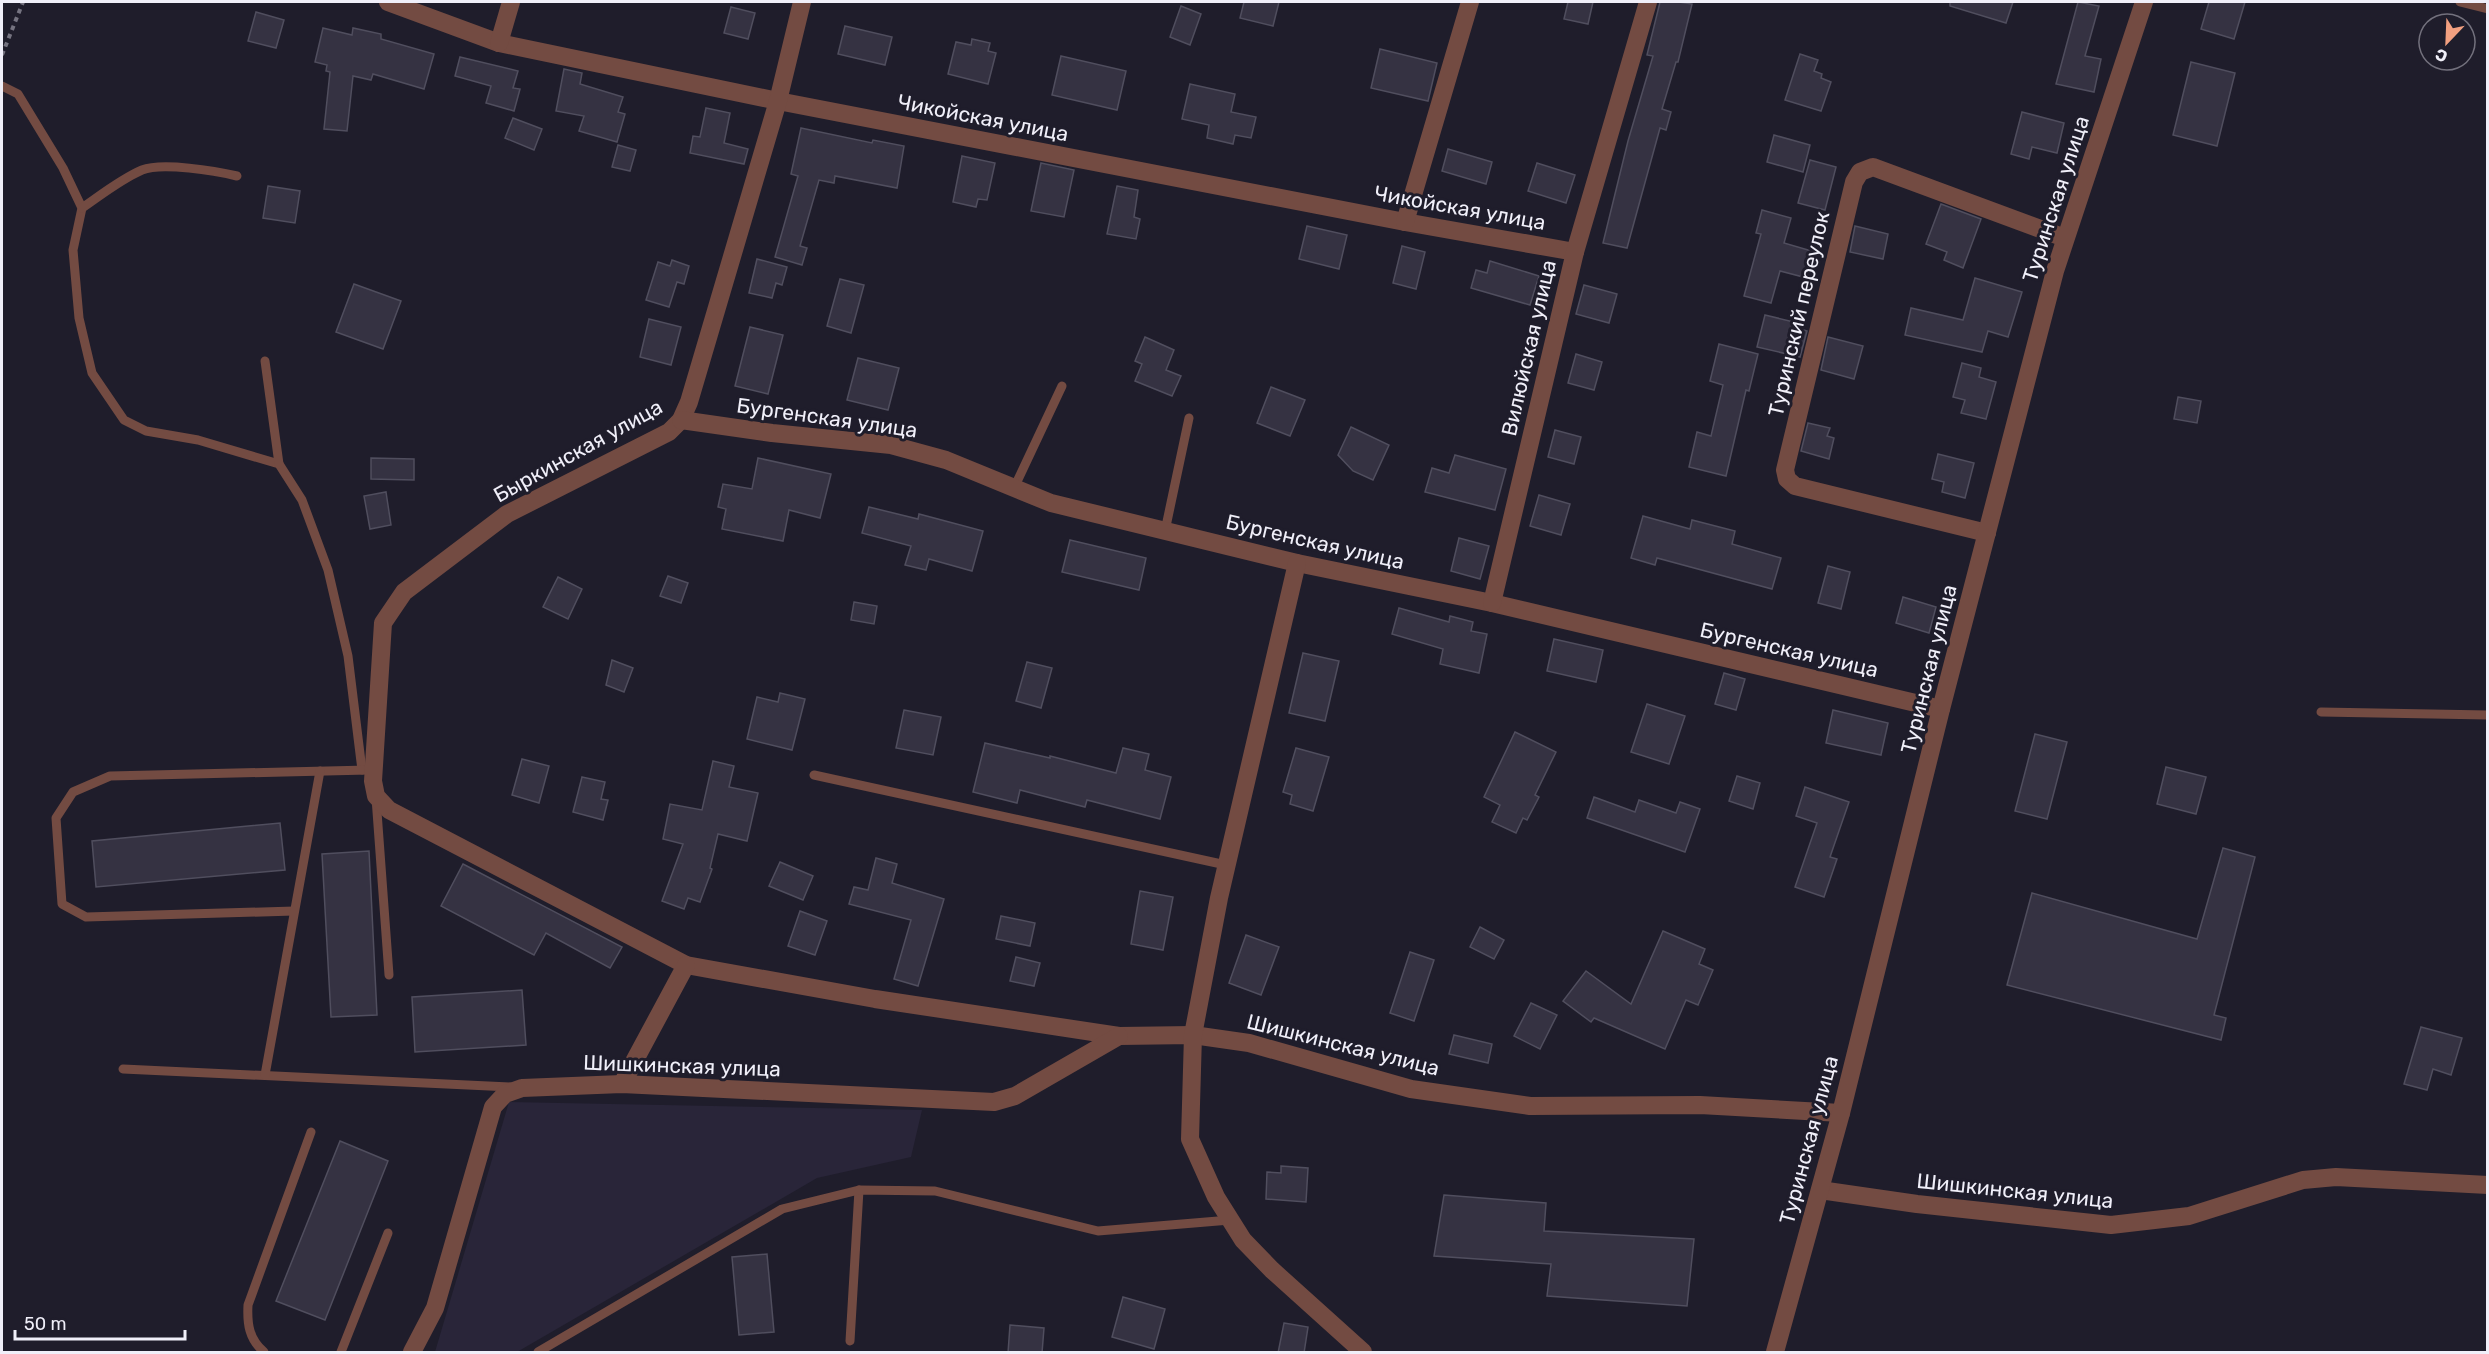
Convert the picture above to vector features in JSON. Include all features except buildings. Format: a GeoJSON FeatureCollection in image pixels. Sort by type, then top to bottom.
{"type":"FeatureCollection","features":[{"type":"Feature","properties":{"kind":"street","name":"Чикойская улица"},"geometry":{"type":"LineString","coordinates":[[388,2],[500,43],[778,102],[1405,222],[1575,252]]}},
{"type":"Feature","properties":{"kind":"street"},"geometry":{"type":"LineString","coordinates":[[500,43],[511,2]]}},
{"type":"Feature","properties":{"kind":"street","name":"Быркинская улица"},"geometry":{"type":"LineString","coordinates":[[376,796],[368,770],[383,623],[404,592],[507,514],[669,432],[681,420],[689,402],[778,102],[802,2]]}},
{"type":"Feature","properties":{"kind":"street"},"geometry":{"type":"LineString","coordinates":[[1405,222],[1470,2]]}},
{"type":"Feature","properties":{"kind":"street","name":"Вилюйская улица"},"geometry":{"type":"LineString","coordinates":[[1492,603],[1575,252],[1647,2]]}},
{"type":"Feature","properties":{"kind":"street","name":"Туринская улица"},"geometry":{"type":"LineString","coordinates":[[1775,1353],[1841,1113],[1986,533],[2065,238],[2144,2]]}},
{"type":"Feature","properties":{"kind":"street","name":"Туринский переулок"},"geometry":{"type":"LineString","coordinates":[[1986,533],[1794,486],[1787,479],[1785,470],[1854,182],[1860,172],[1873,167],[2065,238]]}},
{"type":"Feature","properties":{"kind":"street","name":"Бургенская улица"},"geometry":{"type":"LineString","coordinates":[[681,420],[772,433],[891,445],[946,460],[1051,503],[1297,563],[1492,603],[1941,710]]}},
{"type":"Feature","properties":{"kind":"street"},"geometry":{"type":"LineString","coordinates":[[1297,563],[1226,865],[1193,1035],[1190,1138],[1216,1197],[1243,1240],[1363,1353]]}},
{"type":"Feature","properties":{"kind":"street","name":"Шишкинская улица"},"geometry":{"type":"LineString","coordinates":[[376,796],[389,810],[686,965],[875,999],[1119,1036],[1193,1035],[1249,1043],[1411,1089],[1530,1106],[1700,1105],[1841,1113]]}},
{"type":"Feature","properties":{"kind":"street"},"geometry":{"type":"LineString","coordinates":[[622,1084],[686,965]]}},
{"type":"Feature","properties":{"kind":"street","name":"Шишкинская улица"},"geometry":{"type":"LineString","coordinates":[[412,1353],[435,1308],[493,1107],[505,1094],[522,1088],[622,1084],[994,1102],[1015,1096],[1119,1036]]}},
{"type":"Feature","properties":{"kind":"street","name":"Шишкинская улица"},"geometry":{"type":"LineString","coordinates":[[1820,1190],[1917,1204],[2111,1225],[2188,1216],[2303,1180],[2336,1177],[2487,1185]]}},
{"type":"Feature","properties":{"kind":"lane"},"geometry":{"type":"LineString","coordinates":[[2460,2],[2487,9]]}},
{"type":"Feature","properties":{"kind":"lane"},"geometry":{"type":"LineString","coordinates":[[2,86],[18,94],[40,135],[63,168],[82,208],[73,250],[78,318],[92,374],[124,420],[147,431],[198,440],[279,464]]}},
{"type":"Feature","properties":{"kind":"lane"},"geometry":{"type":"LineString","coordinates":[[82,208],[144,169],[215,170],[237,176]]}},
{"type":"Feature","properties":{"kind":"lane"},"geometry":{"type":"LineString","coordinates":[[265,362],[279,464],[302,500],[328,570],[348,656],[368,770],[110,776],[73,792],[56,818],[62,904],[87,917],[294,911]]}},
{"type":"Feature","properties":{"kind":"lane"},"geometry":{"type":"LineString","coordinates":[[1014,488],[1062,386]]}},
{"type":"Feature","properties":{"kind":"lane"},"geometry":{"type":"LineString","coordinates":[[1165,531],[1189,418]]}},
{"type":"Feature","properties":{"kind":"lane"},"geometry":{"type":"LineString","coordinates":[[2321,712],[2487,715]]}},
{"type":"Feature","properties":{"kind":"lane"},"geometry":{"type":"LineString","coordinates":[[265,1075],[320,771]]}},
{"type":"Feature","properties":{"kind":"lane"},"geometry":{"type":"LineString","coordinates":[[814,775],[1226,865]]}},
{"type":"Feature","properties":{"kind":"lane"},"geometry":{"type":"LineString","coordinates":[[376,796],[389,975]]}},
{"type":"Feature","properties":{"kind":"lane"},"geometry":{"type":"LineString","coordinates":[[123,1069],[522,1088]]}},
{"type":"Feature","properties":{"kind":"lane"},"geometry":{"type":"LineString","coordinates":[[264,1353],[254,1344],[247,1323],[248,1305],[311,1132]]}},
{"type":"Feature","properties":{"kind":"lane"},"geometry":{"type":"LineString","coordinates":[[538,1353],[782,1209],[859,1190],[935,1191],[1098,1231],[1230,1220]]}},
{"type":"Feature","properties":{"kind":"lane"},"geometry":{"type":"LineString","coordinates":[[850,1341],[859,1190]]}},
{"type":"Feature","properties":{"kind":"lane"},"geometry":{"type":"LineString","coordinates":[[341,1353],[388,1233]]}},
{"type":"Feature","properties":{"kind":"path"},"geometry":{"type":"LineString","coordinates":[[2,55],[23,2]]}},
{"type":"Feature","properties":{"kind":"shaded area"},"geometry":{"type":"Polygon","coordinates":[[[509,1102],[922,1110],[911,1157],[817,1178],[517,1352],[435,1352],[509,1102]]]}}]}
